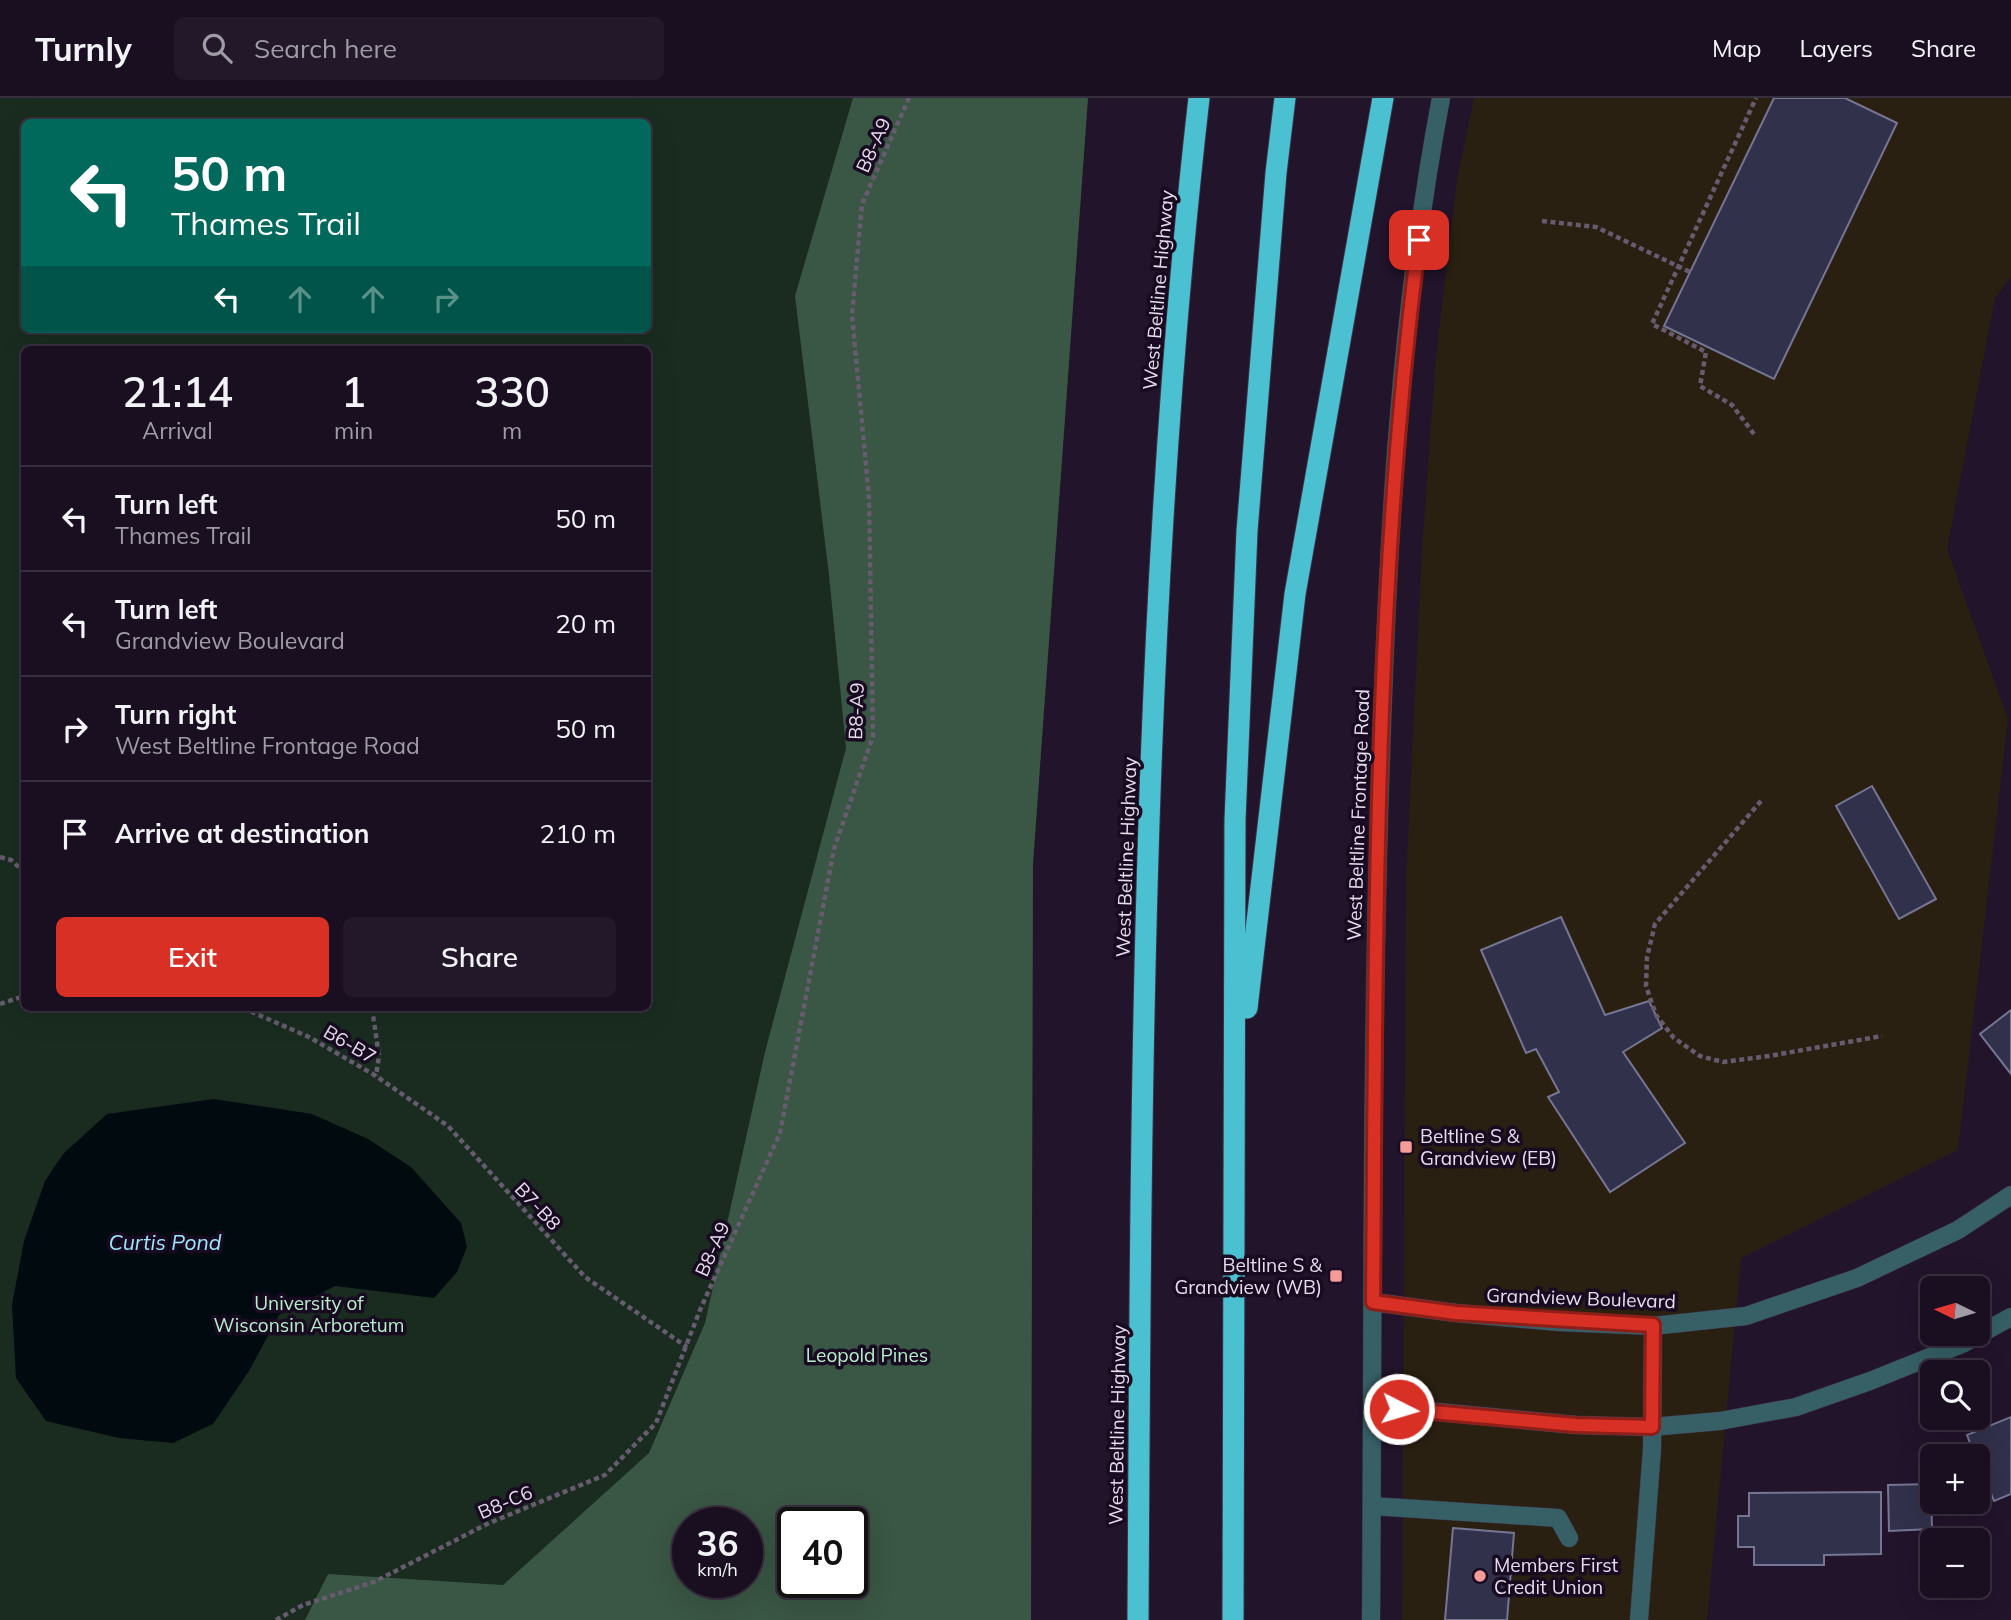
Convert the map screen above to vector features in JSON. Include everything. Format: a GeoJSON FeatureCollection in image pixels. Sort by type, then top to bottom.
{"type":"FeatureCollection","features":[{"type":"Feature","properties":{"kind":"highway","name":"West Beltline Highway"},"geometry":{"type":"LineString","coordinates":[[1138,1620],[1146,945],[1155,660],[1173,382],[1188,193],[1199,98]]}},
{"type":"Feature","properties":{"kind":"highway"},"geometry":{"type":"LineString","coordinates":[[1233,1620],[1236,820],[1247,531],[1276,173],[1285,98]]}},
{"type":"Feature","properties":{"kind":"highway"},"geometry":{"type":"LineString","coordinates":[[1235,1111],[1295,594],[1383,98]]}},
{"type":"Feature","properties":{"kind":"street","name":"West Beltline Frontage Road"},"geometry":{"type":"LineString","coordinates":[[1371,1620],[1374,949],[1388,589],[1409,316],[1429,163],[1441,98]]}},
{"type":"Feature","properties":{"kind":"street","name":"Grandview Boulevard"},"geometry":{"type":"LineString","coordinates":[[1373,1302],[1456,1313],[1653,1325],[1746,1316],[1857,1278],[1958,1230],[2011,1195]]}},
{"type":"Feature","properties":{"kind":"street"},"geometry":{"type":"LineString","coordinates":[[1374,1406],[1576,1425],[1652,1427],[1720,1421],[1796,1407],[1870,1381],[1962,1344],[2011,1317]]}},
{"type":"Feature","properties":{"kind":"street"},"geometry":{"type":"LineString","coordinates":[[1639,1620],[1652,1427],[1653,1325]]}},
{"type":"Feature","properties":{"kind":"street"},"geometry":{"type":"LineString","coordinates":[[1372,1506],[1558,1518],[1569,1538]]}},
{"type":"Feature","properties":{"kind":"path","name":"B8-A9"},"geometry":{"type":"LineString","coordinates":[[687,1347],[700,1310],[780,1133],[834,849],[873,736],[869,498],[852,315],[862,204],[909,98]]}},
{"type":"Feature","properties":{"kind":"path"},"geometry":{"type":"LineString","coordinates":[[1754,434],[1732,405],[1700,386],[1706,352],[1653,324],[1756,98]]}},
{"type":"Feature","properties":{"kind":"path"},"geometry":{"type":"LineString","coordinates":[[1542,221],[1596,227],[1690,272]]}},
{"type":"Feature","properties":{"kind":"path"},"geometry":{"type":"LineString","coordinates":[[1760,802],[1655,924],[1647,957],[1646,986],[1656,1015],[1674,1038],[1700,1056],[1723,1062],[1882,1037]]}},
{"type":"Feature","properties":{"kind":"path"},"geometry":{"type":"LineString","coordinates":[[0,857],[11,860],[21,869]]}},
{"type":"Feature","properties":{"kind":"path"},"geometry":{"type":"LineString","coordinates":[[0,1004],[21,997]]}},
{"type":"Feature","properties":{"kind":"path","name":"B6-B7"},"geometry":{"type":"LineString","coordinates":[[257,1011],[309,1037],[376,1076],[379,1056],[372,1011]]}},
{"type":"Feature","properties":{"kind":"path","name":"B7-B8"},"geometry":{"type":"LineString","coordinates":[[376,1076],[448,1126],[585,1277],[687,1347]]}},
{"type":"Feature","properties":{"kind":"path","name":"B8-C6"},"geometry":{"type":"LineString","coordinates":[[276,1620],[303,1605],[374,1582],[487,1524],[605,1475],[656,1423],[687,1347]]}},
{"type":"Feature","properties":{"kind":"shaded area"},"geometry":{"type":"Polygon","coordinates":[[[1474,98],[2011,98],[2011,277],[1995,298],[1947,549],[2008,719],[1958,1150],[1741,1258],[1707,1620],[1402,1620],[1406,881],[1422,549],[1436,356],[1457,180],[1474,98]]]}},
{"type":"Feature","properties":{"kind":"green space","name":"University of Wisconsin Arboretum"},"geometry":{"type":"Polygon","coordinates":[[[0,98],[1088,98],[1033,864],[1031,1620],[0,1620],[0,98]]]}},
{"type":"Feature","properties":{"kind":"green space","name":"Leopold Pines"},"geometry":{"type":"Polygon","coordinates":[[[853,98],[1088,98],[1033,864],[1031,1620],[305,1620],[328,1574],[503,1585],[649,1453],[705,1323],[765,1052],[846,748],[829,575],[795,296],[853,98]]]}},
{"type":"Feature","properties":{"kind":"water","name":"Curtis Pond"},"geometry":{"type":"Polygon","coordinates":[[[214,1099],[312,1114],[368,1139],[411,1167],[461,1223],[467,1247],[457,1272],[434,1298],[335,1286],[279,1315],[249,1371],[213,1424],[173,1443],[119,1438],[46,1421],[16,1378],[12,1305],[24,1241],[45,1181],[63,1154],[107,1114],[214,1099]]]}},
{"type":"Feature","properties":{"kind":"building"},"geometry":{"type":"Polygon","coordinates":[[[1774,98],[1845,98],[1897,123],[1774,379],[1664,326],[1774,98]]]}},
{"type":"Feature","properties":{"kind":"building"},"geometry":{"type":"Polygon","coordinates":[[[1872,786],[1936,899],[1899,919],[1836,806],[1872,786]]]}},
{"type":"Feature","properties":{"kind":"building"},"geometry":{"type":"Polygon","coordinates":[[[1561,917],[1605,1015],[1649,1001],[1662,1028],[1623,1052],[1685,1143],[1610,1192],[1548,1097],[1559,1092],[1536,1049],[1526,1053],[1481,950],[1561,917]]]}},
{"type":"Feature","properties":{"kind":"building"},"geometry":{"type":"Polygon","coordinates":[[[2011,1010],[2011,1074],[1980,1034],[2011,1010]]]}},
{"type":"Feature","properties":{"kind":"building"},"geometry":{"type":"Polygon","coordinates":[[[2011,1417],[2011,1494],[1994,1501],[1990,1491],[1990,1444],[1970,1444],[1967,1435],[1979,1430],[1990,1430],[1990,1426],[2011,1417]]]}},
{"type":"Feature","properties":{"kind":"building"},"geometry":{"type":"Polygon","coordinates":[[[1920,1484],[1920,1514],[1932,1514],[1932,1528],[1889,1531],[1888,1485],[1920,1484]]]}},
{"type":"Feature","properties":{"kind":"building"},"geometry":{"type":"Polygon","coordinates":[[[1881,1492],[1881,1554],[1824,1555],[1824,1565],[1754,1565],[1754,1547],[1738,1547],[1738,1516],[1749,1516],[1749,1493],[1881,1492]]]}},
{"type":"Feature","properties":{"kind":"building","name":"Members First Credit Union"},"geometry":{"type":"Polygon","coordinates":[[[1453,1528],[1514,1533],[1507,1620],[1445,1620],[1453,1528]]]}},
{"type":"Feature","properties":{"kind":"place","name":"Beltline S & Grandview (EB)"},"geometry":{"type":"Point","coordinates":[1406,1147]}},
{"type":"Feature","properties":{"kind":"place","name":"Beltline S & Grandview (WB)"},"geometry":{"type":"Point","coordinates":[1336,1276]}},
{"type":"Feature","properties":{"kind":"place","name":"Members First Credit Union"},"geometry":{"type":"Point","coordinates":[1480,1576]}},
{"type":"Feature","properties":{"kind":"route"},"geometry":{"type":"LineString","coordinates":[[1399,1409],[1576,1425],[1652,1427],[1653,1325],[1456,1313],[1373,1302],[1374,949],[1382,715],[1396,473],[1409,316],[1419,240]]}}]}
